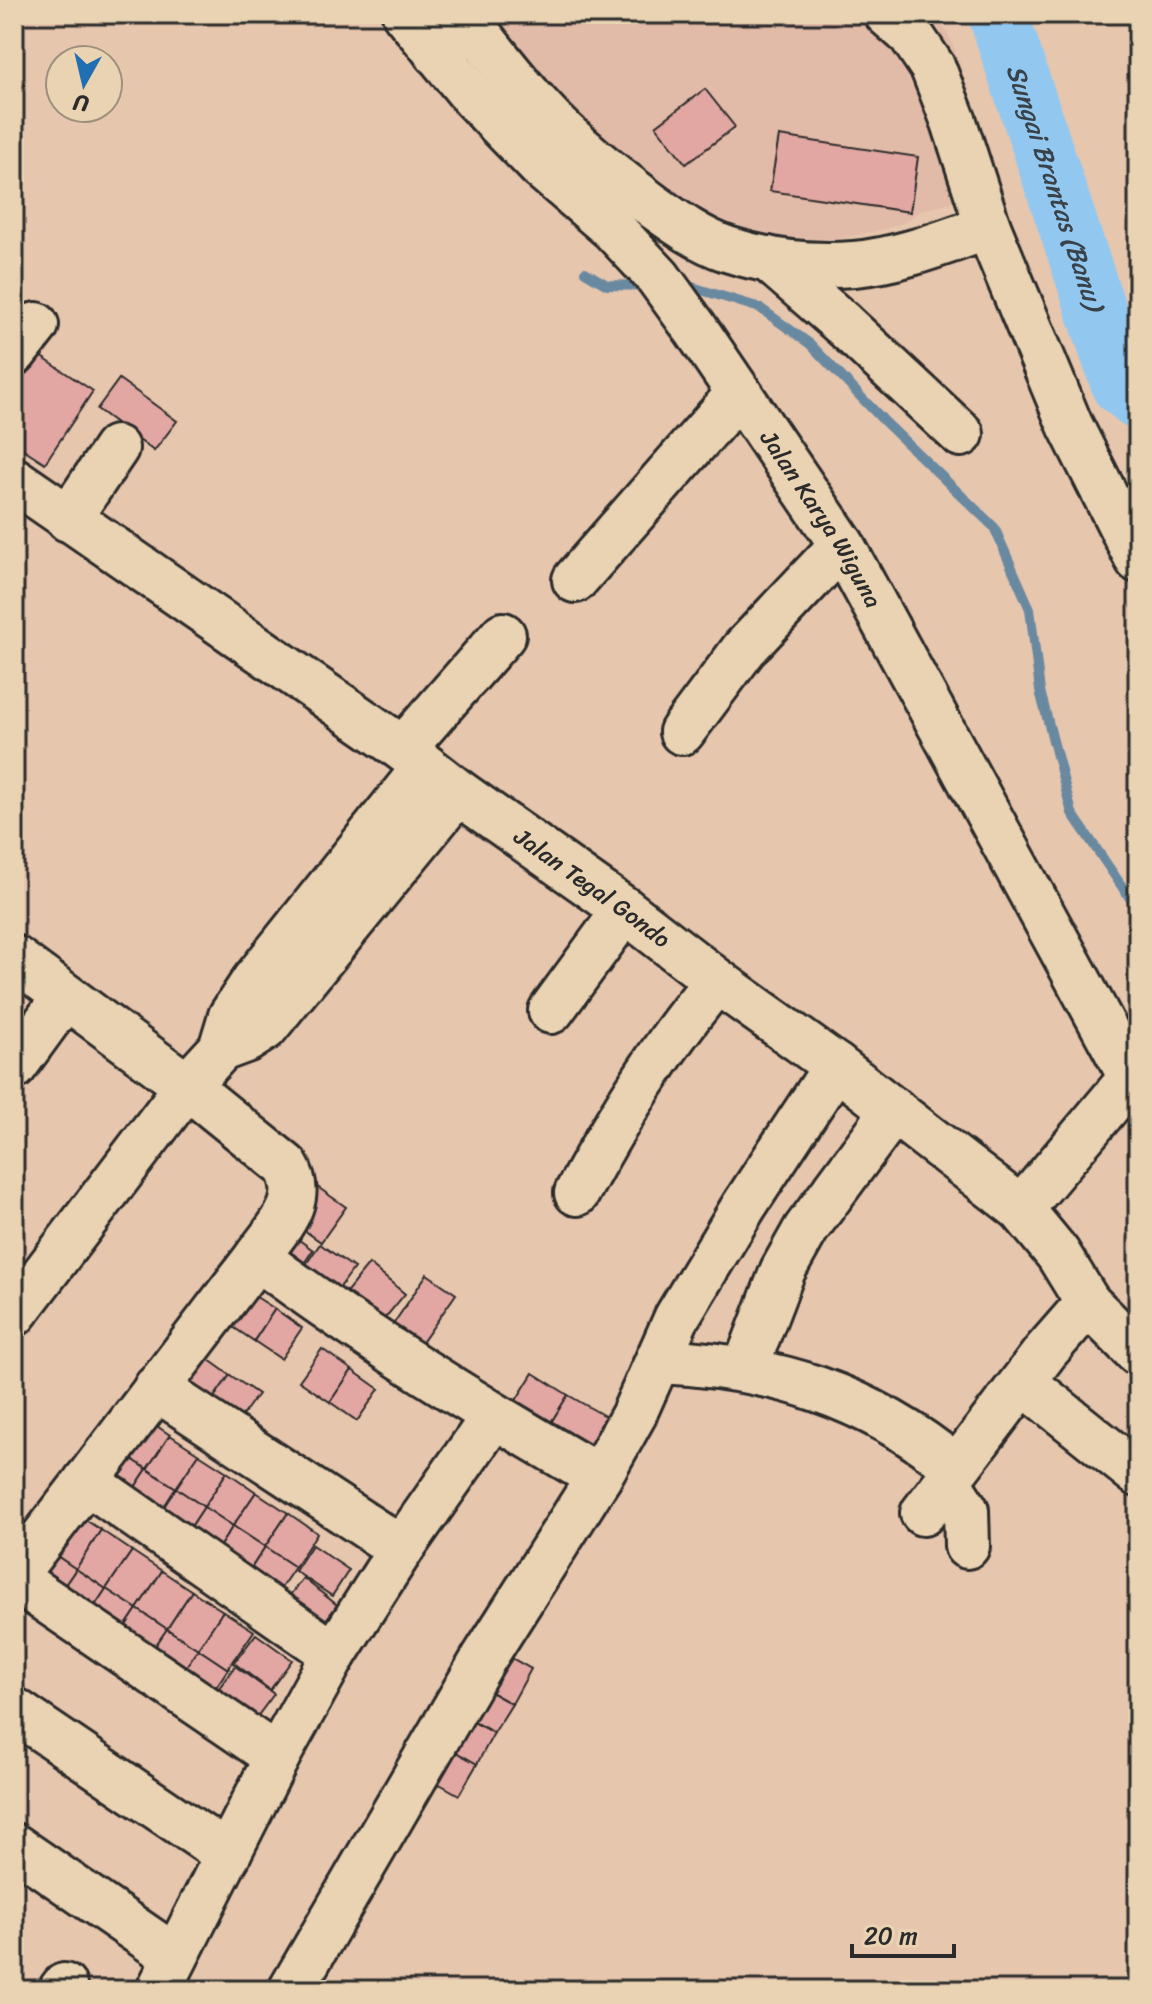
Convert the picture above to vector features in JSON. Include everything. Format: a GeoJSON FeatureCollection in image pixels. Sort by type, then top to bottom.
{"type":"FeatureCollection","features":[{"type":"Feature","properties":{"kind":"street"},"geometry":{"type":"LineString","coordinates":[[887,14],[911,35],[933,68],[988,227],[1070,425],[1138,560]]}},
{"type":"Feature","properties":{"kind":"street"},"geometry":{"type":"LineString","coordinates":[[419,32],[473,27],[539,108],[632,190],[689,232],[727,249],[768,259],[812,264],[855,264],[924,249],[988,227]]}},
{"type":"Feature","properties":{"kind":"street","name":"Jalan Karya Wiguna"},"geometry":{"type":"LineString","coordinates":[[419,32],[475,99],[541,167],[612,228],[666,289],[739,393],[842,545],[1135,1084]]}},
{"type":"Feature","properties":{"kind":"street"},"geometry":{"type":"LineString","coordinates":[[768,259],[961,434]]}},
{"type":"Feature","properties":{"kind":"street"},"geometry":{"type":"LineString","coordinates":[[575,580],[739,393]]}},
{"type":"Feature","properties":{"kind":"street"},"geometry":{"type":"LineString","coordinates":[[68,519],[116,448]]}},
{"type":"Feature","properties":{"kind":"street","name":"Jalan Tegal Gondo"},"geometry":{"type":"LineString","coordinates":[[14,480],[429,769],[894,1110],[1021,1209],[1058,1254],[1088,1303],[1138,1353]]}},
{"type":"Feature","properties":{"kind":"street"},"geometry":{"type":"LineString","coordinates":[[682,732],[744,649],[842,545]]}},
{"type":"Feature","properties":{"kind":"street"},"geometry":{"type":"LineString","coordinates":[[14,1314],[187,1086],[221,1049],[231,1016],[254,981],[429,769],[503,635]]}},
{"type":"Feature","properties":{"kind":"street"},"geometry":{"type":"LineString","coordinates":[[551,1011],[625,910]]}},
{"type":"Feature","properties":{"kind":"street"},"geometry":{"type":"LineString","coordinates":[[14,958],[187,1086],[286,1166],[293,1177],[296,1192],[291,1208],[257,1257],[14,1577],[277,1757]]}},
{"type":"Feature","properties":{"kind":"street"},"geometry":{"type":"LineString","coordinates":[[577,1193],[614,1125],[697,1004],[717,981]]}},
{"type":"Feature","properties":{"kind":"street"},"geometry":{"type":"LineString","coordinates":[[14,1067],[65,997]]}},
{"type":"Feature","properties":{"kind":"street"},"geometry":{"type":"LineString","coordinates":[[291,1990],[484,1658],[599,1477],[659,1361],[677,1317],[787,1138],[836,1066]]}},
{"type":"Feature","properties":{"kind":"street"},"geometry":{"type":"LineString","coordinates":[[1021,1209],[1135,1084]]}},
{"type":"Feature","properties":{"kind":"street"},"geometry":{"type":"LineString","coordinates":[[745,1369],[783,1270],[806,1229],[894,1110]]}},
{"type":"Feature","properties":{"kind":"street"},"geometry":{"type":"LineString","coordinates":[[257,1257],[393,1352],[599,1477]]}},
{"type":"Feature","properties":{"kind":"street"},"geometry":{"type":"LineString","coordinates":[[952,1475],[1046,1351],[1088,1303]]}},
{"type":"Feature","properties":{"kind":"street"},"geometry":{"type":"LineString","coordinates":[[659,1361],[701,1362],[800,1383],[848,1399],[891,1421],[929,1445],[952,1475],[966,1510],[967,1546]]}},
{"type":"Feature","properties":{"kind":"street"},"geometry":{"type":"LineString","coordinates":[[1023,1382],[1138,1474]]}},
{"type":"Feature","properties":{"kind":"street"},"geometry":{"type":"LineString","coordinates":[[156,1388],[401,1549]]}},
{"type":"Feature","properties":{"kind":"street"},"geometry":{"type":"LineString","coordinates":[[14,1846],[167,1974],[277,1757],[334,1654],[401,1549],[494,1416]]}},
{"type":"Feature","properties":{"kind":"street"},"geometry":{"type":"LineString","coordinates":[[86,1481],[334,1654]]}},
{"type":"Feature","properties":{"kind":"street"},"geometry":{"type":"LineString","coordinates":[[14,1710],[228,1855]]}},
{"type":"Feature","properties":{"kind":"shaded area"},"geometry":{"type":"Polygon","coordinates":[[[431,14],[937,14],[953,44],[1001,190],[919,211],[908,221],[885,229],[837,239],[767,236],[695,208],[450,36],[431,14]]]}},
{"type":"Feature","properties":{"kind":"building"},"geometry":{"type":"Polygon","coordinates":[[[705,89],[735,127],[686,164],[656,126],[705,89]]]}},
{"type":"Feature","properties":{"kind":"building"},"geometry":{"type":"Polygon","coordinates":[[[779,136],[918,157],[910,212],[770,191],[779,136]]]}},
{"type":"Feature","properties":{"kind":"building"},"geometry":{"type":"Polygon","coordinates":[[[28,348],[93,391],[45,463],[14,443],[14,369],[28,348]]]}},
{"type":"Feature","properties":{"kind":"building"},"geometry":{"type":"Polygon","coordinates":[[[119,379],[177,421],[154,451],[97,409],[119,379]]]}},
{"type":"Feature","properties":{"kind":"building"},"geometry":{"type":"Polygon","coordinates":[[[316,1186],[346,1207],[321,1242],[291,1221],[316,1186]]]}},
{"type":"Feature","properties":{"kind":"building"},"geometry":{"type":"Polygon","coordinates":[[[284,1229],[313,1250],[294,1278],[263,1256],[284,1229]]]}},
{"type":"Feature","properties":{"kind":"building"},"geometry":{"type":"Polygon","coordinates":[[[320,1244],[354,1268],[330,1301],[297,1277],[320,1244]]]}},
{"type":"Feature","properties":{"kind":"building"},"geometry":{"type":"Polygon","coordinates":[[[369,1264],[405,1294],[375,1330],[339,1301],[369,1264]]]}},
{"type":"Feature","properties":{"kind":"building"},"geometry":{"type":"Polygon","coordinates":[[[427,1274],[456,1294],[414,1354],[386,1335],[427,1274]]]}},
{"type":"Feature","properties":{"kind":"building"},"geometry":{"type":"Polygon","coordinates":[[[247,1291],[275,1309],[254,1341],[227,1323],[247,1291]]]}},
{"type":"Feature","properties":{"kind":"building"},"geometry":{"type":"Polygon","coordinates":[[[275,1309],[302,1328],[281,1359],[254,1341],[275,1309]]]}},
{"type":"Feature","properties":{"kind":"building"},"geometry":{"type":"Polygon","coordinates":[[[322,1349],[352,1370],[330,1402],[299,1381],[322,1349]]]}},
{"type":"Feature","properties":{"kind":"building"},"geometry":{"type":"Polygon","coordinates":[[[202,1355],[230,1375],[203,1413],[175,1392],[202,1355]]]}},
{"type":"Feature","properties":{"kind":"building"},"geometry":{"type":"Polygon","coordinates":[[[352,1370],[379,1389],[357,1421],[330,1402],[352,1370]]]}},
{"type":"Feature","properties":{"kind":"building"},"geometry":{"type":"Polygon","coordinates":[[[533,1373],[568,1395],[542,1437],[507,1415],[533,1373]]]}},
{"type":"Feature","properties":{"kind":"building"},"geometry":{"type":"Polygon","coordinates":[[[230,1375],[258,1394],[230,1432],[203,1413],[230,1375]]]}},
{"type":"Feature","properties":{"kind":"building"},"geometry":{"type":"Polygon","coordinates":[[[568,1395],[608,1418],[582,1460],[542,1437],[568,1395]]]}},
{"type":"Feature","properties":{"kind":"building"},"geometry":{"type":"Polygon","coordinates":[[[145,1418],[170,1435],[147,1469],[121,1452],[145,1418]]]}},
{"type":"Feature","properties":{"kind":"building"},"geometry":{"type":"Polygon","coordinates":[[[170,1435],[199,1454],[176,1488],[147,1469],[170,1435]]]}},
{"type":"Feature","properties":{"kind":"building"},"geometry":{"type":"Polygon","coordinates":[[[121,1452],[147,1469],[124,1504],[98,1487],[121,1452]]]}},
{"type":"Feature","properties":{"kind":"building"},"geometry":{"type":"Polygon","coordinates":[[[199,1454],[227,1472],[204,1507],[176,1488],[199,1454]]]}},
{"type":"Feature","properties":{"kind":"building"},"geometry":{"type":"Polygon","coordinates":[[[147,1469],[176,1488],[153,1524],[124,1504],[147,1469]]]}},
{"type":"Feature","properties":{"kind":"building"},"geometry":{"type":"Polygon","coordinates":[[[227,1472],[256,1492],[233,1526],[204,1507],[227,1472]]]}},
{"type":"Feature","properties":{"kind":"building"},"geometry":{"type":"Polygon","coordinates":[[[176,1488],[204,1507],[181,1542],[153,1524],[176,1488]]]}},
{"type":"Feature","properties":{"kind":"building"},"geometry":{"type":"Polygon","coordinates":[[[256,1492],[288,1513],[265,1547],[233,1526],[256,1492]]]}},
{"type":"Feature","properties":{"kind":"building"},"geometry":{"type":"Polygon","coordinates":[[[204,1507],[233,1526],[210,1561],[181,1542],[204,1507]]]}},
{"type":"Feature","properties":{"kind":"building"},"geometry":{"type":"Polygon","coordinates":[[[70,1510],[101,1530],[76,1569],[45,1548],[70,1510]]]}},
{"type":"Feature","properties":{"kind":"building"},"geometry":{"type":"Polygon","coordinates":[[[288,1513],[317,1533],[295,1567],[265,1547],[288,1513]]]}},
{"type":"Feature","properties":{"kind":"building"},"geometry":{"type":"Polygon","coordinates":[[[233,1526],[265,1547],[242,1582],[210,1561],[233,1526]]]}},
{"type":"Feature","properties":{"kind":"building"},"geometry":{"type":"Polygon","coordinates":[[[101,1530],[132,1551],[106,1589],[76,1569],[101,1530]]]}},
{"type":"Feature","properties":{"kind":"building"},"geometry":{"type":"Polygon","coordinates":[[[312,1545],[349,1570],[332,1596],[295,1571],[312,1545]]]}},
{"type":"Feature","properties":{"kind":"building"},"geometry":{"type":"Polygon","coordinates":[[[265,1547],[295,1567],[268,1607],[239,1587],[265,1547]]]}},
{"type":"Feature","properties":{"kind":"building"},"geometry":{"type":"Polygon","coordinates":[[[45,1548],[76,1569],[54,1601],[23,1581],[45,1548]]]}},
{"type":"Feature","properties":{"kind":"building"},"geometry":{"type":"Polygon","coordinates":[[[132,1551],[162,1571],[137,1609],[106,1589],[132,1551]]]}},
{"type":"Feature","properties":{"kind":"building"},"geometry":{"type":"Polygon","coordinates":[[[76,1569],[106,1589],[84,1622],[54,1601],[76,1569]]]}},
{"type":"Feature","properties":{"kind":"building"},"geometry":{"type":"Polygon","coordinates":[[[162,1571],[192,1591],[167,1629],[137,1609],[162,1571]]]}},
{"type":"Feature","properties":{"kind":"building"},"geometry":{"type":"Polygon","coordinates":[[[303,1578],[337,1605],[313,1637],[278,1611],[303,1578]]]}},
{"type":"Feature","properties":{"kind":"building"},"geometry":{"type":"Polygon","coordinates":[[[106,1589],[137,1609],[115,1642],[84,1622],[106,1589]]]}},
{"type":"Feature","properties":{"kind":"building"},"geometry":{"type":"Polygon","coordinates":[[[192,1591],[223,1611],[198,1649],[167,1629],[192,1591]]]}},
{"type":"Feature","properties":{"kind":"building"},"geometry":{"type":"Polygon","coordinates":[[[137,1609],[167,1629],[145,1661],[115,1642],[137,1609]]]}},
{"type":"Feature","properties":{"kind":"building"},"geometry":{"type":"Polygon","coordinates":[[[223,1611],[254,1631],[228,1669],[198,1649],[223,1611]]]}},
{"type":"Feature","properties":{"kind":"building"},"geometry":{"type":"Polygon","coordinates":[[[167,1629],[198,1649],[176,1682],[145,1661],[167,1629]]]}},
{"type":"Feature","properties":{"kind":"building"},"geometry":{"type":"Polygon","coordinates":[[[256,1634],[292,1660],[270,1690],[234,1663],[256,1634]]]}},
{"type":"Feature","properties":{"kind":"building"},"geometry":{"type":"Polygon","coordinates":[[[494,1648],[531,1669],[512,1704],[474,1683],[494,1648]]]}},
{"type":"Feature","properties":{"kind":"building"},"geometry":{"type":"Polygon","coordinates":[[[198,1649],[228,1669],[206,1702],[176,1682],[198,1649]]]}},
{"type":"Feature","properties":{"kind":"building"},"geometry":{"type":"Polygon","coordinates":[[[235,1666],[274,1694],[245,1733],[206,1706],[235,1666]]]}},
{"type":"Feature","properties":{"kind":"building"},"geometry":{"type":"Polygon","coordinates":[[[474,1683],[512,1704],[494,1733],[457,1713],[474,1683]]]}},
{"type":"Feature","properties":{"kind":"building"},"geometry":{"type":"Polygon","coordinates":[[[457,1713],[494,1733],[477,1764],[440,1743],[457,1713]]]}},
{"type":"Feature","properties":{"kind":"building"},"geometry":{"type":"Polygon","coordinates":[[[440,1743],[477,1764],[459,1795],[422,1774],[440,1743]]]}},
{"type":"Feature","properties":{"kind":"waterway","name":"Sungai Brantas (Banu)"},"geometry":{"type":"LineString","coordinates":[[998,14],[1121,385],[1138,399]]}},
{"type":"Feature","properties":{"kind":"waterway"},"geometry":{"type":"LineString","coordinates":[[585,272],[607,285],[650,286]]}},
{"type":"Feature","properties":{"kind":"waterway"},"geometry":{"type":"LineString","coordinates":[[682,287],[692,287],[760,308],[810,344],[884,421],[994,527],[1030,609],[1040,691],[1072,813],[1138,910]]}}]}
